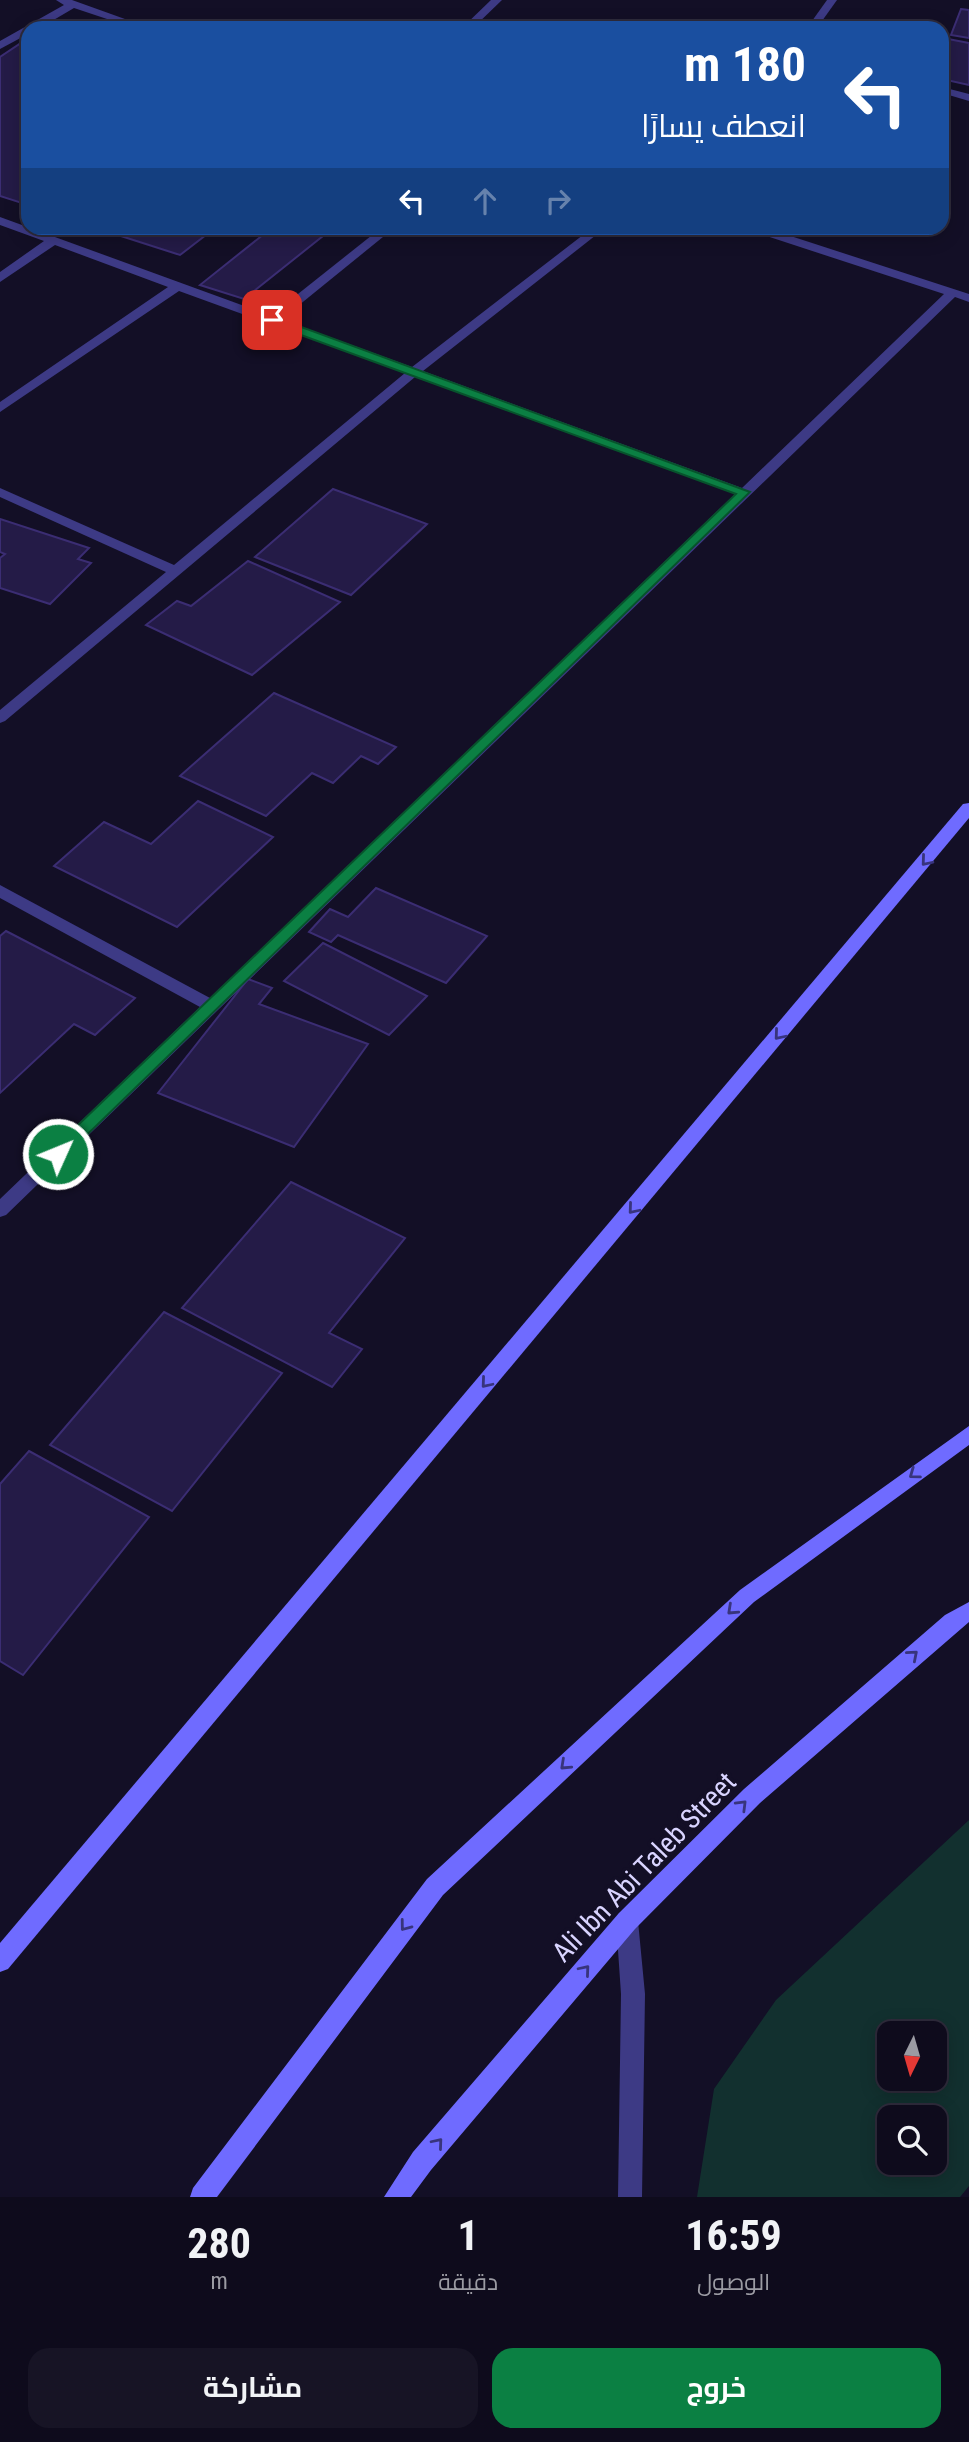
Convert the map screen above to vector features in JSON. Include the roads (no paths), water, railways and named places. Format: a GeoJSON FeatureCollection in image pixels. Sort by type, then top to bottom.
{"type":"FeatureCollection","features":[{"type":"Feature","properties":{"kind":"street"},"geometry":{"type":"LineString","coordinates":[[61,0],[124,21]]}},
{"type":"Feature","properties":{"kind":"street"},"geometry":{"type":"LineString","coordinates":[[474,21],[497,0]]}},
{"type":"Feature","properties":{"kind":"street"},"geometry":{"type":"LineString","coordinates":[[817,21],[832,0]]}},
{"type":"Feature","properties":{"kind":"street"},"geometry":{"type":"LineString","coordinates":[[43,21],[72,4]]}},
{"type":"Feature","properties":{"kind":"street"},"geometry":{"type":"LineString","coordinates":[[0,46],[21,34]]}},
{"type":"Feature","properties":{"kind":"street"},"geometry":{"type":"LineString","coordinates":[[949,92],[969,98]]}},
{"type":"Feature","properties":{"kind":"street"},"geometry":{"type":"LineString","coordinates":[[0,221],[21,229]]}},
{"type":"Feature","properties":{"kind":"street"},"geometry":{"type":"LineString","coordinates":[[37,235],[744,492]]}},
{"type":"Feature","properties":{"kind":"street"},"geometry":{"type":"LineString","coordinates":[[272,320],[379,235]]}},
{"type":"Feature","properties":{"kind":"street"},"geometry":{"type":"LineString","coordinates":[[0,718],[414,372],[590,235]]}},
{"type":"Feature","properties":{"kind":"street"},"geometry":{"type":"LineString","coordinates":[[777,235],[969,298]]}},
{"type":"Feature","properties":{"kind":"street"},"geometry":{"type":"LineString","coordinates":[[0,278],[53,241]]}},
{"type":"Feature","properties":{"kind":"street"},"geometry":{"type":"LineString","coordinates":[[0,408],[177,286]]}},
{"type":"Feature","properties":{"kind":"street"},"geometry":{"type":"LineString","coordinates":[[0,1209],[953,292]]}},
{"type":"Feature","properties":{"kind":"street"},"geometry":{"type":"LineString","coordinates":[[0,492],[176,571]]}},
{"type":"Feature","properties":{"kind":"street"},"geometry":{"type":"LineString","coordinates":[[0,1961],[969,808]]}},
{"type":"Feature","properties":{"kind":"street"},"geometry":{"type":"LineString","coordinates":[[0,891],[211,1006]]}},
{"type":"Feature","properties":{"kind":"street"},"geometry":{"type":"LineString","coordinates":[[202,2197],[435,1887],[747,1597],[969,1434]]}},
{"type":"Feature","properties":{"kind":"street","name":"Ali Ibn Abi Taleb Street"},"geometry":{"type":"LineString","coordinates":[[396,2197],[422,2161],[627,1921],[752,1796],[952,1622],[969,1611]]}},
{"type":"Feature","properties":{"kind":"street"},"geometry":{"type":"LineString","coordinates":[[627,1921],[633,1994],[630,2197]]}}]}
